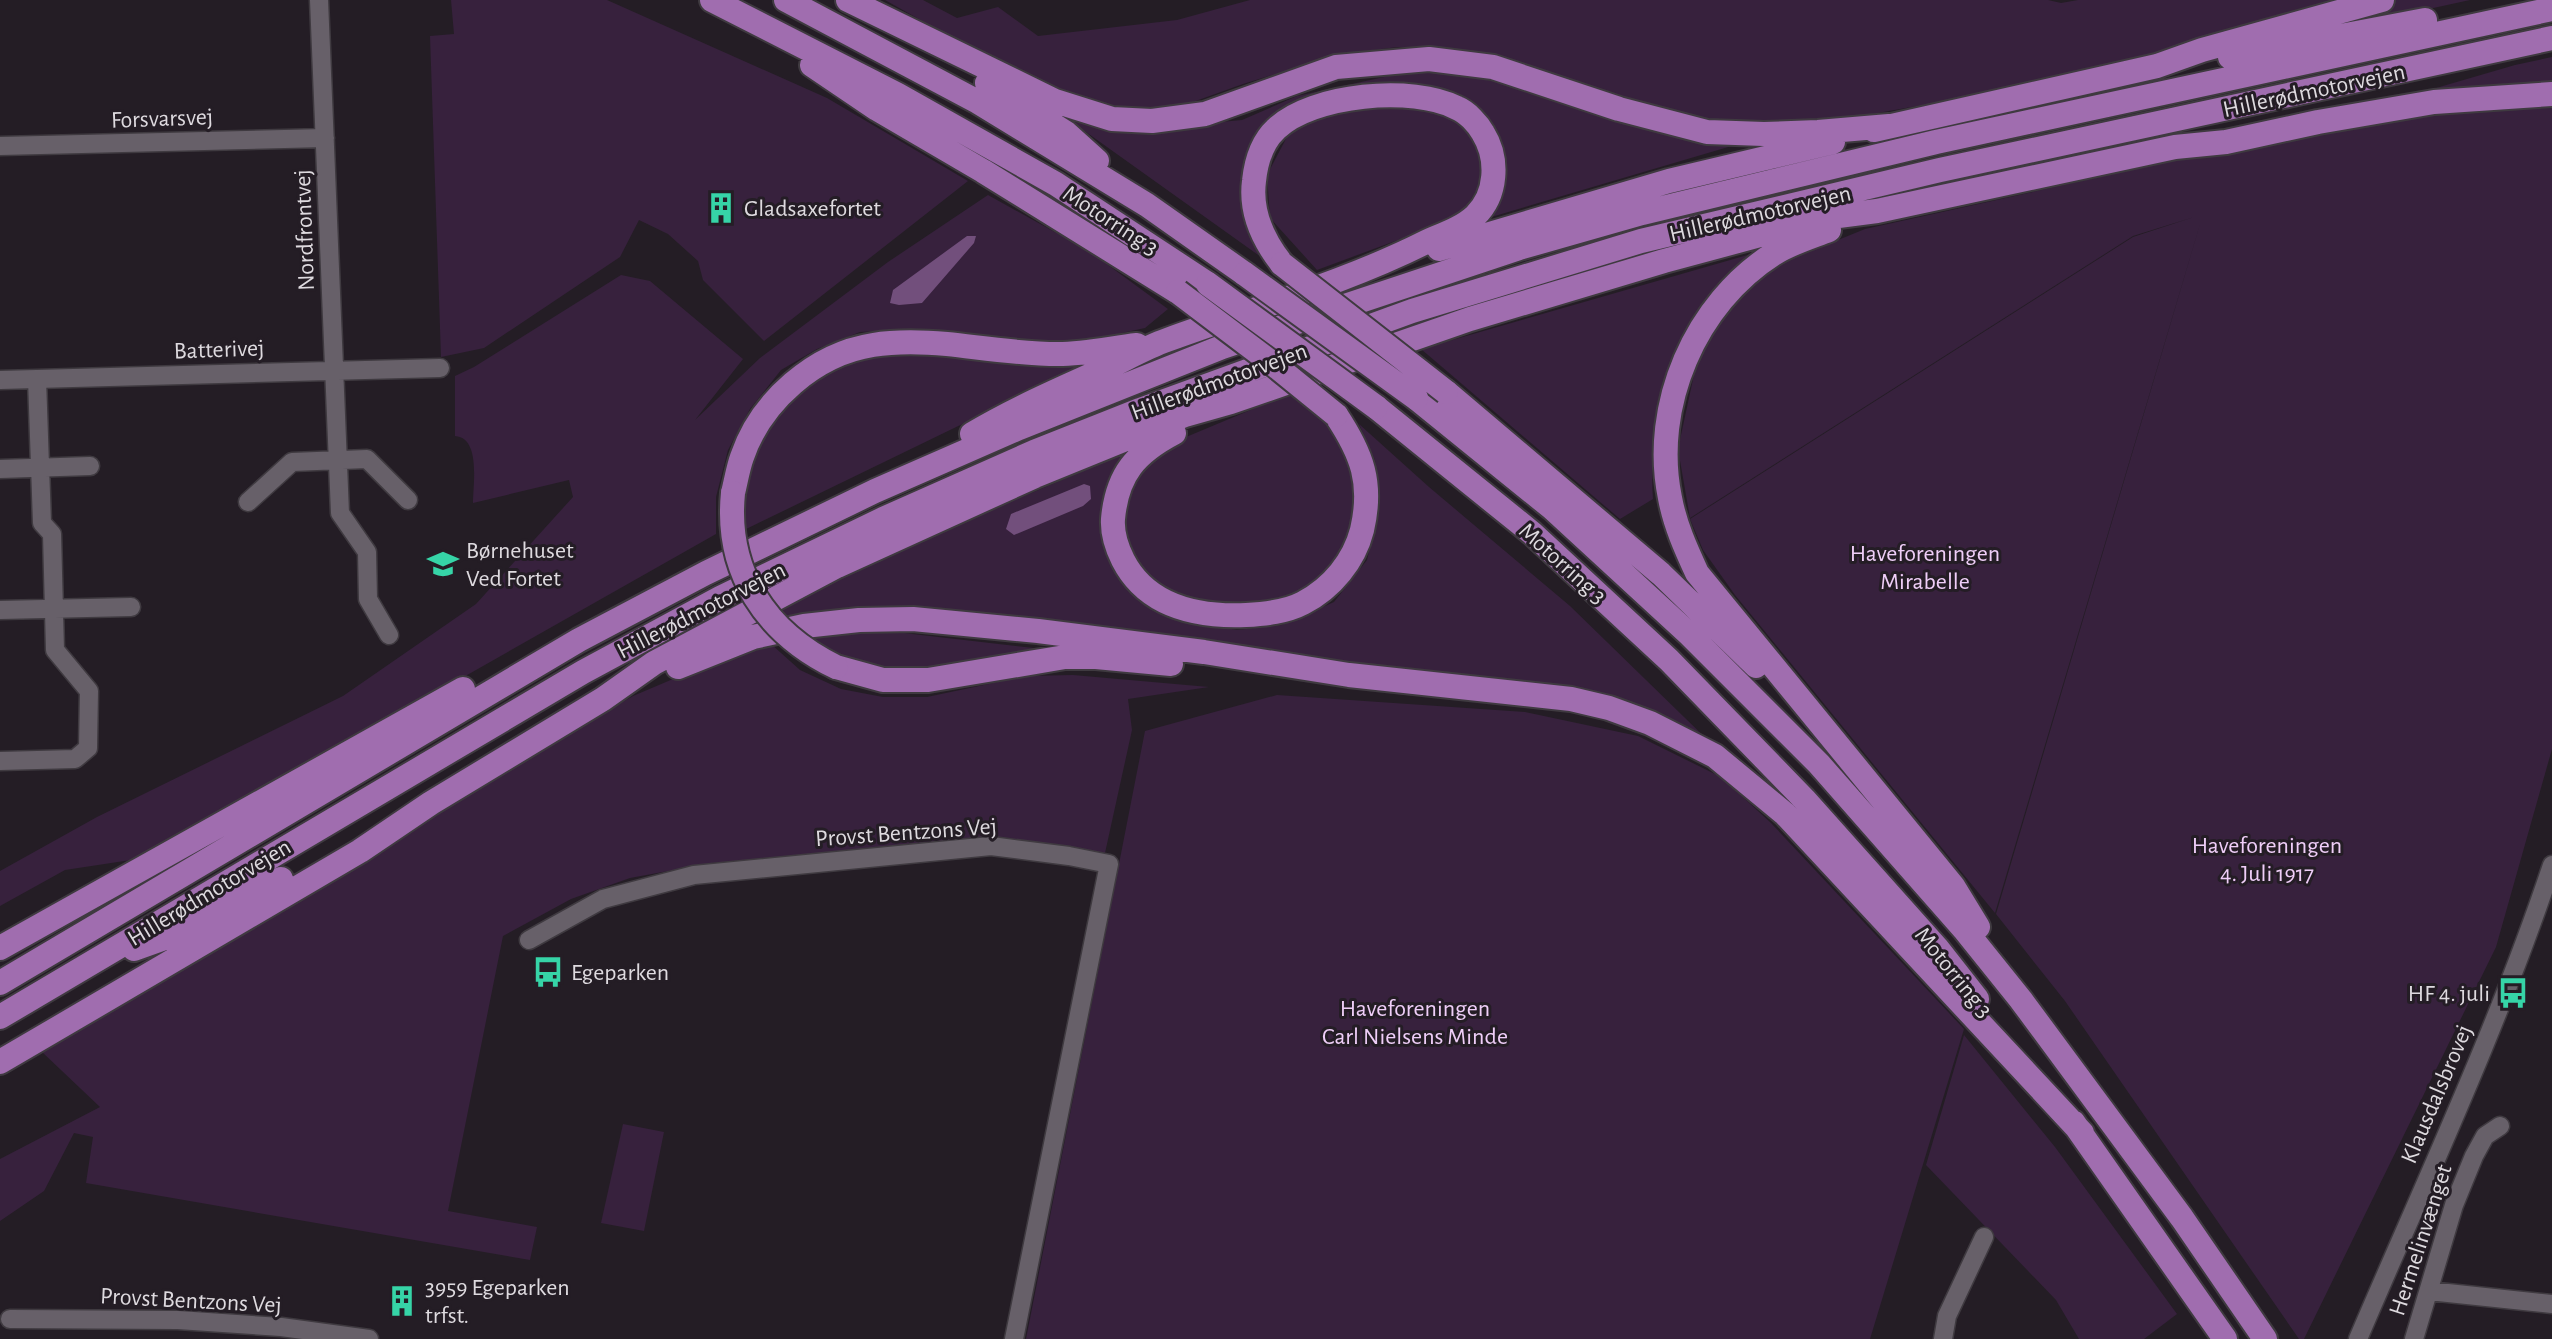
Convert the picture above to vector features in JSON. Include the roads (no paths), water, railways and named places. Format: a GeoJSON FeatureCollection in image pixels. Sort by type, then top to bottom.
{"type":"FeatureCollection","features":[{"type":"Feature","properties":{"kind":"highway","name":"Motorring 3"},"geometry":{"type":"LineString","coordinates":[[786,0],[978,102],[1147,205],[1416,398],[1552,508],[1700,645],[1819,764],[1964,929],[2021,1000],[2182,1218],[2266,1339]]}},
{"type":"Feature","properties":{"kind":"highway"},"geometry":{"type":"LineString","coordinates":[[848,0],[1055,101],[1112,119],[1152,121],[1205,114],[1336,67],[1429,59],[1493,67],[1619,109],[1707,132],[1778,134],[1889,126]]}},
{"type":"Feature","properties":{"kind":"highway"},"geometry":{"type":"LineString","coordinates":[[1394,259],[1435,251],[1670,181],[1815,147],[1889,126],[2157,66],[2202,50],[2382,0]]}},
{"type":"Feature","properties":{"kind":"highway","name":"Motorring 3"},"geometry":{"type":"LineString","coordinates":[[715,1],[898,95],[1044,177],[1208,284],[1376,407],[1532,533],[1698,690],[1804,799],[1937,948],[2082,1133],[2225,1339]]}},
{"type":"Feature","properties":{"kind":"highway"},"geometry":{"type":"LineString","coordinates":[[715,1],[877,109],[1178,292],[1336,415],[1352,439],[1363,463],[1367,488],[1366,514],[1360,538],[1338,576],[1302,603],[1274,612],[1253,615],[1200,614],[1161,600],[1147,592],[1129,571],[1116,546],[1114,507],[1119,486],[1129,466],[1158,442],[1231,402]]}},
{"type":"Feature","properties":{"kind":"highway","name":"Hillerødmotorvejen"},"geometry":{"type":"LineString","coordinates":[[0,983],[579,640],[706,573],[875,491],[1031,423],[1222,347],[1519,248],[1642,213],[1936,142],[2552,9]]}},
{"type":"Feature","properties":{"kind":"highway"},"geometry":{"type":"LineString","coordinates":[[2157,66],[2203,62],[2430,19],[2494,21]]}},
{"type":"Feature","properties":{"kind":"highway"},"geometry":{"type":"LineString","coordinates":[[892,22],[1066,133],[1147,205]]}},
{"type":"Feature","properties":{"kind":"highway","name":"Hillerødmotorvejen"},"geometry":{"type":"LineString","coordinates":[[0,1017],[572,679],[720,598],[883,519],[1034,452],[1140,410],[1412,311],[1642,241],[1940,170],[2552,38]]}},
{"type":"Feature","properties":{"kind":"highway"},"geometry":{"type":"LineString","coordinates":[[2175,147],[2225,128],[2388,90],[2444,62]]}},
{"type":"Feature","properties":{"kind":"highway"},"geometry":{"type":"LineString","coordinates":[[0,1062],[360,851],[430,803],[603,699],[654,663],[837,566],[1035,476],[1185,415],[1231,402],[1470,319],[1664,261],[1824,218],[1877,211],[2175,147],[2226,142],[2318,122],[2434,102],[2552,94]]}},
{"type":"Feature","properties":{"kind":"highway"},"geometry":{"type":"LineString","coordinates":[[875,491],[1014,410],[1162,342],[1394,259],[1461,226],[1476,215],[1490,193],[1494,174],[1493,155],[1483,133],[1459,108],[1426,98],[1381,96],[1329,103],[1307,109],[1275,130],[1263,145],[1256,168],[1253,192],[1262,234],[1282,264],[1446,392],[1661,574],[1834,741]]}},
{"type":"Feature","properties":{"kind":"highway"},"geometry":{"type":"LineString","coordinates":[[1877,211],[1776,253],[1744,277],[1716,307],[1694,341],[1678,378],[1668,417],[1665,457],[1669,497],[1680,536],[1697,573],[1953,886],[2021,1000]]}},
{"type":"Feature","properties":{"kind":"highway"},"geometry":{"type":"LineString","coordinates":[[1162,342],[1060,355],[1017,353],[946,344],[900,343],[873,345],[846,352],[817,365],[776,399],[755,428],[742,456],[730,514],[740,567],[751,591],[765,613],[784,634],[803,649],[836,667],[883,680],[928,680],[1031,661],[1096,657],[1349,674]]}},
{"type":"Feature","properties":{"kind":"highway"},"geometry":{"type":"LineString","coordinates":[[603,699],[695,658],[753,637],[804,626],[913,618],[1204,652],[1349,674],[1571,699],[1609,708],[1650,723],[1715,755],[1784,814],[2082,1133]]}},
{"type":"Feature","properties":{"kind":"highway"},"geometry":{"type":"LineString","coordinates":[[0,948],[500,669],[579,640]]}},
{"type":"Feature","properties":{"kind":"highway"},"geometry":{"type":"LineString","coordinates":[[84,967],[176,934],[430,803]]}},
{"type":"Feature","properties":{"kind":"street","name":"Nordfrontvej"},"geometry":{"type":"LineString","coordinates":[[319,0],[340,513],[367,552],[368,599],[389,635]]}},
{"type":"Feature","properties":{"kind":"street","name":"Forsvarsvej"},"geometry":{"type":"LineString","coordinates":[[0,146],[325,138]]}},
{"type":"Feature","properties":{"kind":"street","name":"Batterivej"},"geometry":{"type":"LineString","coordinates":[[0,380],[440,368]]}},
{"type":"Feature","properties":{"kind":"street"},"geometry":{"type":"LineString","coordinates":[[0,761],[75,759],[88,748],[89,691],[55,650],[52,534],[41,523],[37,379]]}},
{"type":"Feature","properties":{"kind":"street"},"geometry":{"type":"LineString","coordinates":[[248,502],[292,462],[338,458],[367,459],[408,500]]}},
{"type":"Feature","properties":{"kind":"street"},"geometry":{"type":"LineString","coordinates":[[0,469],[90,466]]}},
{"type":"Feature","properties":{"kind":"street"},"geometry":{"type":"LineString","coordinates":[[0,610],[131,607]]}},
{"type":"Feature","properties":{"kind":"street","name":"Provst Bentzons Vej"},"geometry":{"type":"LineString","coordinates":[[529,940],[603,899],[694,875],[991,846],[1110,864],[1014,1339]]}},
{"type":"Feature","properties":{"kind":"street","name":"Klausdalsbrovej"},"geometry":{"type":"LineString","coordinates":[[2358,1339],[2503,999],[2529,935],[2552,865]]}},
{"type":"Feature","properties":{"kind":"street","name":"Hermelinvænget"},"geometry":{"type":"LineString","coordinates":[[2414,1339],[2454,1205],[2485,1136],[2500,1126]]}},
{"type":"Feature","properties":{"kind":"street"},"geometry":{"type":"LineString","coordinates":[[1943,1339],[1947,1316],[1984,1237]]}},
{"type":"Feature","properties":{"kind":"street"},"geometry":{"type":"LineString","coordinates":[[2429,1291],[2552,1304]]}},
{"type":"Feature","properties":{"kind":"street","name":"Provst Bentzons Vej"},"geometry":{"type":"LineString","coordinates":[[10,1320],[178,1321],[281,1327],[369,1339]]}},
{"type":"Feature","properties":{"kind":"place","name":"Gladsaxefortet"},"geometry":{"type":"Point","coordinates":[721,208]}},
{"type":"Feature","properties":{"kind":"place","name":"Børnehuset Ved Fortet"},"geometry":{"type":"Point","coordinates":[443,564]}},
{"type":"Feature","properties":{"kind":"place","name":"Egeparken"},"geometry":{"type":"Point","coordinates":[548,972]}},
{"type":"Feature","properties":{"kind":"place","name":"HF 4. juli"},"geometry":{"type":"Point","coordinates":[2513,993]}},
{"type":"Feature","properties":{"kind":"place","name":"3959 Egeparken trfst."},"geometry":{"type":"Point","coordinates":[402,1301]}},
{"type":"Feature","properties":{"kind":"park label","name":"Haveforeningen Mirabelle"},"geometry":{"type":"Point","coordinates":[1925,567]}},
{"type":"Feature","properties":{"kind":"park label","name":"Haveforeningen 4. Juli 1917"},"geometry":{"type":"Point","coordinates":[2267,859]}},
{"type":"Feature","properties":{"kind":"park label","name":"Haveforeningen Carl Nielsens Minde"},"geometry":{"type":"Point","coordinates":[1415,1022]}}]}
